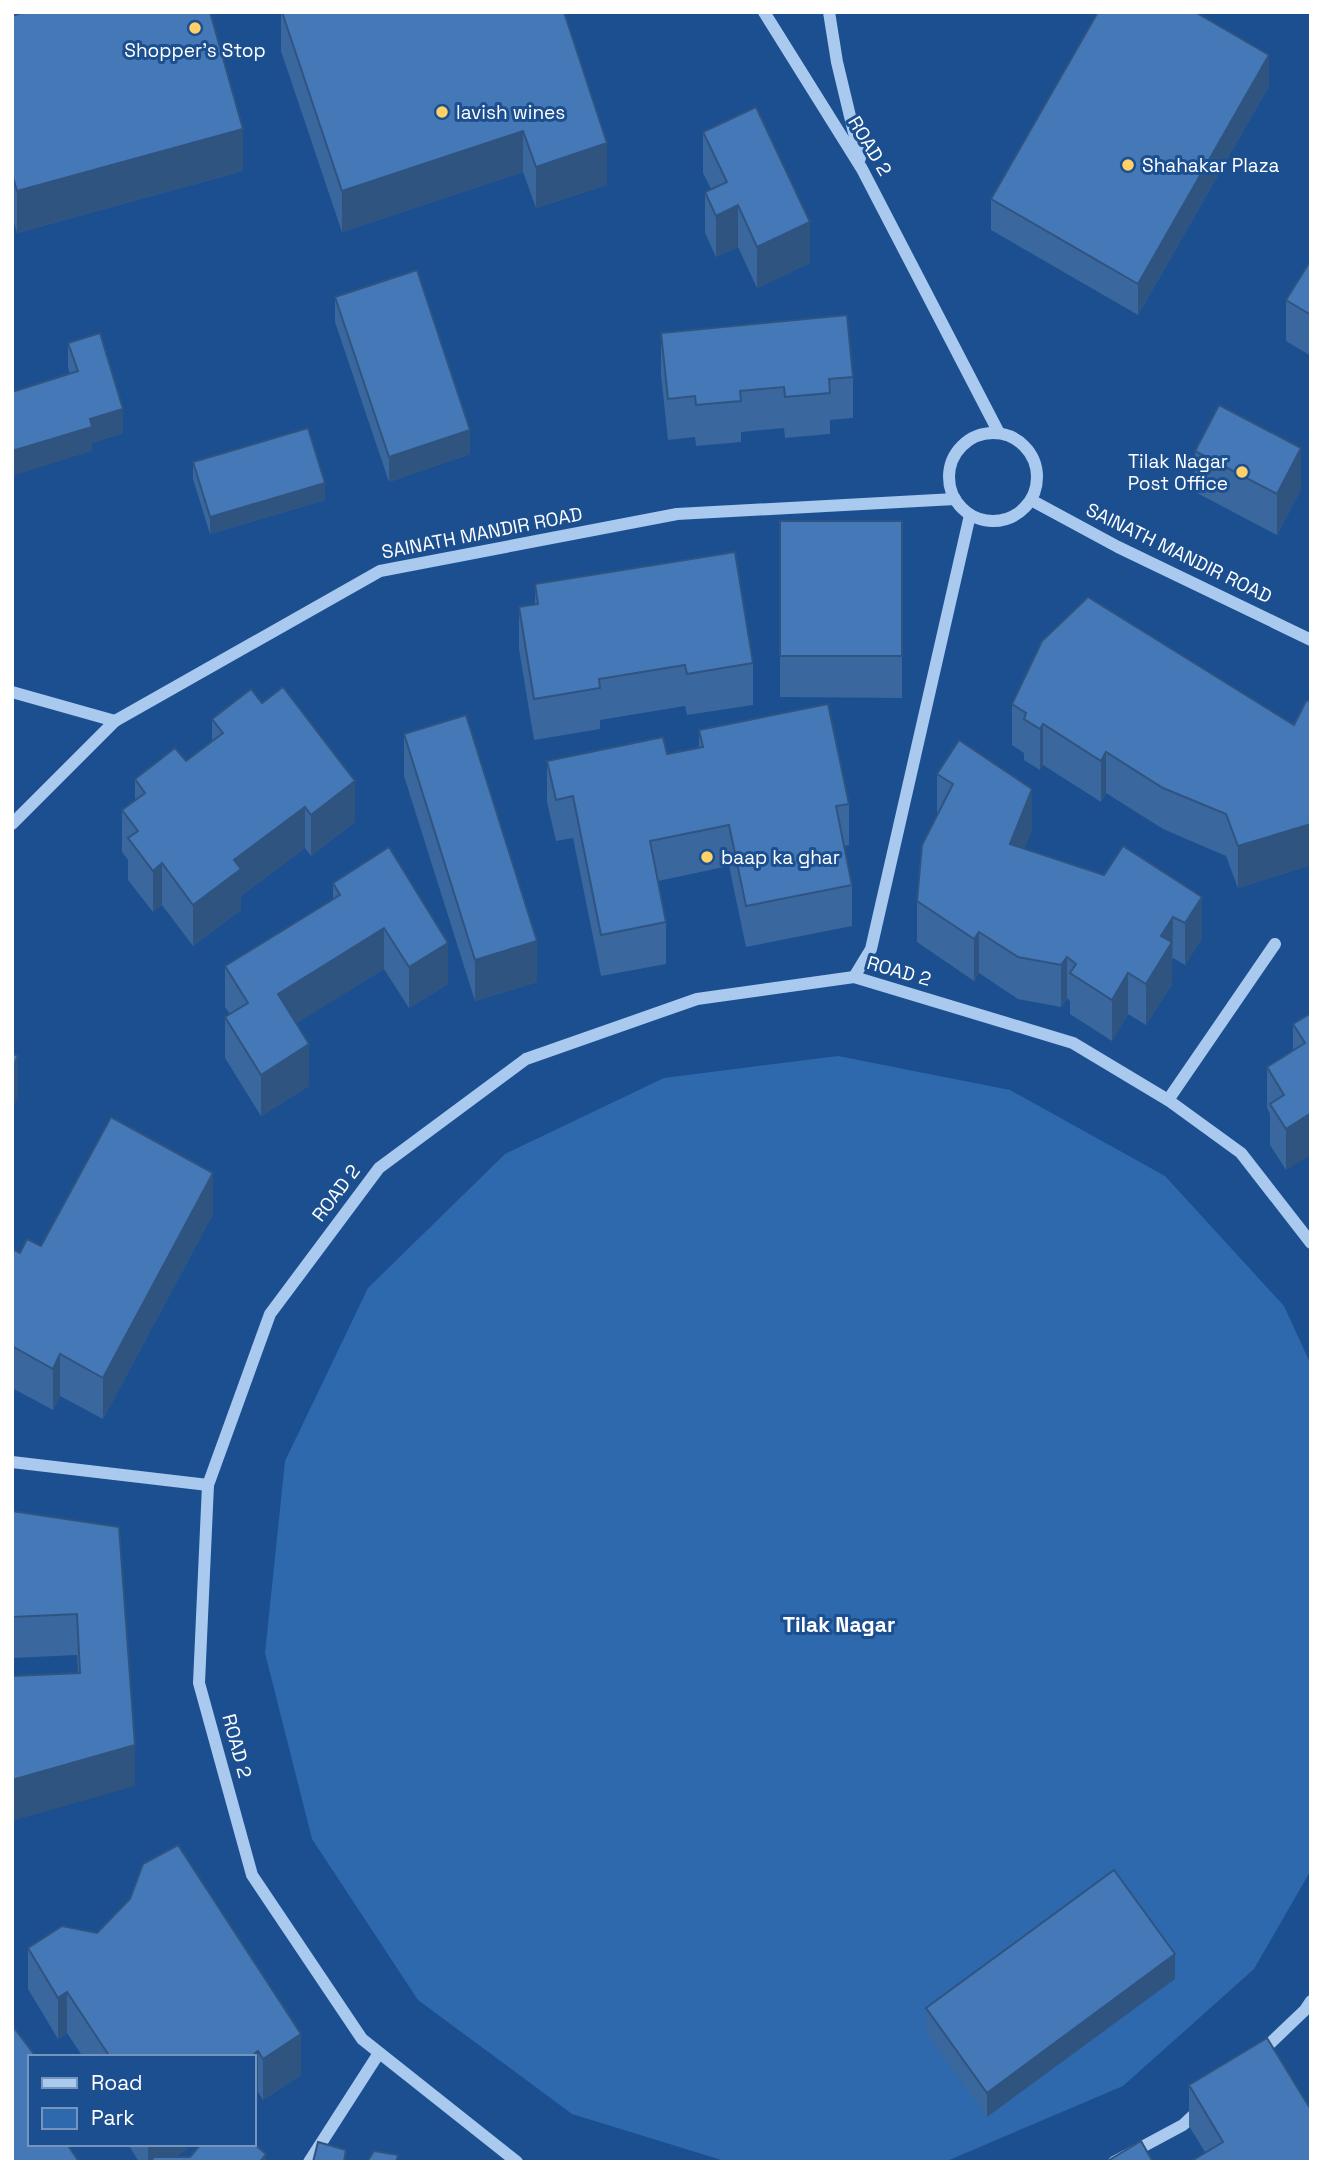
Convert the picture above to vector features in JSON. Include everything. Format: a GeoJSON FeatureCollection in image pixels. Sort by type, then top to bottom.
{"type":"FeatureCollection","features":[{"type":"Feature","properties":{"kind":"street","name":"ROAD 2"},"geometry":{"type":"LineString","coordinates":[[764,12],[862,169],[999,433]]}},
{"type":"Feature","properties":{"kind":"street"},"geometry":{"type":"LineString","coordinates":[[829,12],[837,62],[862,169]]}},
{"type":"Feature","properties":{"kind":"street"},"geometry":{"type":"LineString","coordinates":[[985,433],[1013,437],[1025,446],[1033,458],[1037,471],[1037,486],[1023,511],[1011,518],[984,520],[961,509],[954,499],[949,486],[952,458],[971,437],[985,433]]}},
{"type":"Feature","properties":{"kind":"street","name":"SAINATH MANDIR ROAD"},"geometry":{"type":"LineString","coordinates":[[12,824],[115,722],[380,571],[677,514],[954,499]]}},
{"type":"Feature","properties":{"kind":"street","name":"SAINATH MANDIR ROAD"},"geometry":{"type":"LineString","coordinates":[[1031,500],[1118,547],[1311,640]]}},
{"type":"Feature","properties":{"kind":"street"},"geometry":{"type":"LineString","coordinates":[[854,977],[871,949],[970,515]]}},
{"type":"Feature","properties":{"kind":"street"},"geometry":{"type":"LineString","coordinates":[[12,692],[115,722]]}},
{"type":"Feature","properties":{"kind":"street"},"geometry":{"type":"LineString","coordinates":[[1168,1100],[1275,944]]}},
{"type":"Feature","properties":{"kind":"street","name":"ROAD 2"},"geometry":{"type":"LineString","coordinates":[[517,2162],[362,2039],[252,1875],[199,1683],[208,1485],[270,1314],[379,1168],[526,1059],[697,999],[854,977],[1073,1043],[1168,1100],[1241,1153],[1311,1243]]}},
{"type":"Feature","properties":{"kind":"street"},"geometry":{"type":"LineString","coordinates":[[12,1462],[208,1485]]}},
{"type":"Feature","properties":{"kind":"street"},"geometry":{"type":"LineString","coordinates":[[1254,2058],[1305,2010],[1311,2001]]}},
{"type":"Feature","properties":{"kind":"street"},"geometry":{"type":"LineString","coordinates":[[309,2162],[379,2053]]}},
{"type":"Feature","properties":{"kind":"street"},"geometry":{"type":"LineString","coordinates":[[1114,2162],[1183,2125],[1214,2096]]}},
{"type":"Feature","properties":{"kind":"green space"},"geometry":{"type":"Polygon","coordinates":[[[838,1056],[1010,1090],[1165,1176],[1284,1306],[1311,1365],[1311,1870],[1254,1969],[1123,2086],[947,2161],[728,2162],[572,2114],[418,2000],[312,1839],[265,1653],[285,1461],[368,1288],[505,1154],[664,1078],[838,1056]]]}},
{"type":"Feature","properties":{"kind":"building"},"geometry":{"type":"Polygon","coordinates":[[[25,12],[210,12],[243,129],[17,191],[12,174],[12,16],[25,12]]]}},
{"type":"Feature","properties":{"kind":"building","name":"lavish wines"},"geometry":{"type":"Polygon","coordinates":[[[282,12],[564,12],[607,143],[536,167],[523,131],[342,191],[282,12]]]}},
{"type":"Feature","properties":{"kind":"building"},"geometry":{"type":"Polygon","coordinates":[[[1098,12],[1195,12],[1269,55],[1138,284],[991,199],[1098,12]]]}},
{"type":"Feature","properties":{"kind":"building"},"geometry":{"type":"Polygon","coordinates":[[[756,107],[810,222],[757,247],[738,205],[716,216],[705,192],[727,182],[703,132],[756,107]]]}},
{"type":"Feature","properties":{"kind":"building"},"geometry":{"type":"Polygon","coordinates":[[[1311,260],[1311,315],[1286,300],[1311,260]]]}},
{"type":"Feature","properties":{"kind":"building"},"geometry":{"type":"Polygon","coordinates":[[[417,270],[470,430],[389,457],[335,297],[417,270]]]}},
{"type":"Feature","properties":{"kind":"building"},"geometry":{"type":"Polygon","coordinates":[[[847,315],[853,377],[829,379],[830,393],[785,397],[784,387],[740,391],[741,401],[696,405],[695,396],[668,399],[661,333],[847,315]]]}},
{"type":"Feature","properties":{"kind":"building"},"geometry":{"type":"Polygon","coordinates":[[[100,333],[123,409],[90,419],[92,427],[12,451],[12,392],[78,371],[68,343],[100,333]]]}},
{"type":"Feature","properties":{"kind":"building"},"geometry":{"type":"Polygon","coordinates":[[[1219,405],[1301,448],[1277,494],[1195,451],[1219,405]]]}},
{"type":"Feature","properties":{"kind":"building"},"geometry":{"type":"Polygon","coordinates":[[[308,428],[325,483],[210,517],[193,462],[308,428]]]}},
{"type":"Feature","properties":{"kind":"building"},"geometry":{"type":"Polygon","coordinates":[[[780,521],[902,521],[902,656],[780,656],[780,521]]]}},
{"type":"Feature","properties":{"kind":"building"},"geometry":{"type":"Polygon","coordinates":[[[735,552],[753,663],[687,674],[685,665],[599,679],[600,688],[534,699],[519,607],[538,604],[535,584],[735,552]]]}},
{"type":"Feature","properties":{"kind":"building"},"geometry":{"type":"Polygon","coordinates":[[[1088,597],[1294,725],[1306,701],[1311,700],[1311,824],[1238,846],[1226,814],[1163,788],[1106,752],[1101,761],[1043,724],[1040,729],[1024,719],[1026,713],[1012,704],[1042,641],[1088,597]]]}},
{"type":"Feature","properties":{"kind":"building"},"geometry":{"type":"Polygon","coordinates":[[[283,687],[355,781],[311,815],[305,807],[234,860],[241,869],[193,905],[162,863],[153,871],[128,838],[138,831],[122,810],[145,793],[135,779],[175,748],[186,761],[223,733],[212,719],[251,689],[262,703],[283,687]]]}},
{"type":"Feature","properties":{"kind":"building","name":"baap ka ghar"},"geometry":{"type":"Polygon","coordinates":[[[828,704],[849,804],[836,806],[852,885],[746,906],[729,825],[650,841],[666,922],[601,935],[573,796],[556,800],[547,761],[663,737],[667,754],[703,747],[699,730],[828,704]]]}},
{"type":"Feature","properties":{"kind":"building"},"geometry":{"type":"Polygon","coordinates":[[[466,715],[537,941],[475,960],[404,734],[466,715]]]}},
{"type":"Feature","properties":{"kind":"building"},"geometry":{"type":"Polygon","coordinates":[[[959,740],[1032,789],[1010,844],[1104,875],[1123,846],[1202,897],[1185,923],[1173,917],[1161,936],[1172,942],[1146,984],[1128,973],[1112,1000],[1070,973],[1076,964],[1067,957],[1061,965],[1018,957],[979,932],[974,939],[917,901],[922,845],[953,784],[937,774],[959,740]]]}},
{"type":"Feature","properties":{"kind":"building"},"geometry":{"type":"Polygon","coordinates":[[[389,847],[448,943],[409,967],[384,928],[278,994],[309,1044],[261,1075],[225,1017],[248,1003],[225,966],[340,895],[333,883],[389,847]]]}},
{"type":"Feature","properties":{"kind":"building"},"geometry":{"type":"Polygon","coordinates":[[[1311,1013],[1311,1113],[1286,1129],[1270,1104],[1284,1095],[1267,1067],[1305,1043],[1293,1024],[1311,1013]]]}},
{"type":"Feature","properties":{"kind":"building"},"geometry":{"type":"Polygon","coordinates":[[[12,1053],[18,1056],[12,1068],[12,1053]]]}},
{"type":"Feature","properties":{"kind":"building"},"geometry":{"type":"Polygon","coordinates":[[[111,1117],[213,1173],[103,1378],[60,1354],[53,1369],[12,1346],[12,1249],[20,1253],[27,1239],[41,1246],[111,1117]]]}},
{"type":"Feature","properties":{"kind":"building"},"geometry":{"type":"Polygon","coordinates":[[[12,1511],[119,1527],[135,1745],[12,1780],[12,1676],[80,1673],[77,1614],[12,1617],[12,1511]]]}},
{"type":"Feature","properties":{"kind":"building"},"geometry":{"type":"Polygon","coordinates":[[[178,1845],[301,2034],[263,2059],[258,2051],[253,2055],[109,2055],[67,1992],[58,1998],[28,1948],[62,1926],[97,1933],[130,1899],[143,1864],[178,1845]]]}},
{"type":"Feature","properties":{"kind":"building"},"geometry":{"type":"Polygon","coordinates":[[[1114,1870],[1175,1954],[987,2093],[926,2008],[1114,1870]]]}},
{"type":"Feature","properties":{"kind":"building"},"geometry":{"type":"Polygon","coordinates":[[[12,2025],[34,2055],[28,2055],[28,2146],[68,2146],[79,2162],[12,2162],[12,2025]]]}},
{"type":"Feature","properties":{"kind":"building"},"geometry":{"type":"Polygon","coordinates":[[[1267,2038],[1311,2110],[1311,2162],[1190,2162],[1223,2142],[1189,2085],[1267,2038]]]}},
{"type":"Feature","properties":{"kind":"building"},"geometry":{"type":"Polygon","coordinates":[[[1141,2141],[1153,2162],[1106,2162],[1141,2141]]]}},
{"type":"Feature","properties":{"kind":"building"},"geometry":{"type":"Polygon","coordinates":[[[318,2142],[346,2150],[344,2162],[313,2162],[318,2142]]]}},
{"type":"Feature","properties":{"kind":"building"},"geometry":{"type":"Polygon","coordinates":[[[199,2146],[256,2146],[266,2154],[260,2162],[150,2162],[154,2157],[190,2157],[199,2146]]]}},
{"type":"Feature","properties":{"kind":"building"},"geometry":{"type":"Polygon","coordinates":[[[374,2151],[398,2155],[396,2162],[367,2162],[374,2151]]]}},
{"type":"Feature","properties":{"kind":"place","name":"Shopper's Stop"},"geometry":{"type":"Point","coordinates":[195,28]}},
{"type":"Feature","properties":{"kind":"place","name":"lavish wines"},"geometry":{"type":"Point","coordinates":[442,112]}},
{"type":"Feature","properties":{"kind":"place","name":"Shahakar Plaza"},"geometry":{"type":"Point","coordinates":[1128,165]}},
{"type":"Feature","properties":{"kind":"place","name":"Tilak Nagar Post Office"},"geometry":{"type":"Point","coordinates":[1242,472]}},
{"type":"Feature","properties":{"kind":"place","name":"baap ka ghar"},"geometry":{"type":"Point","coordinates":[707,857]}},
{"type":"Feature","properties":{"kind":"district","name":"Tilak Nagar"},"geometry":{"type":"Point","coordinates":[839,1624]}}]}
